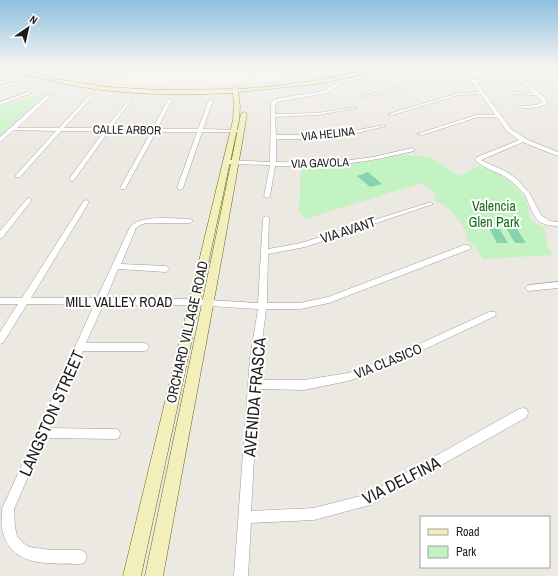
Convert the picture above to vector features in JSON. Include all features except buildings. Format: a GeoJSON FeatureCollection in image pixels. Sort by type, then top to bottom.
{"type":"FeatureCollection","features":[{"type":"Feature","properties":{"kind":"main road","name":"ORCHARD VILLAGE ROAD"},"geometry":{"type":"LineString","coordinates":[[237,131],[238,94]]}},
{"type":"Feature","properties":{"kind":"main road","name":"ORCHARD VILLAGE ROAD"},"geometry":{"type":"LineString","coordinates":[[132,576],[194,302],[244,103],[240,94]]}},
{"type":"Feature","properties":{"kind":"main road","name":"ORCHARD VILLAGE ROAD"},"geometry":{"type":"LineString","coordinates":[[154,576],[196,361],[209,303],[230,162]]}},
{"type":"Feature","properties":{"kind":"street"},"geometry":{"type":"LineString","coordinates":[[0,104],[30,94]]}},
{"type":"Feature","properties":{"kind":"street"},"geometry":{"type":"LineString","coordinates":[[267,196],[273,164],[273,105],[275,101],[284,98],[312,94]]}},
{"type":"Feature","properties":{"kind":"street"},"geometry":{"type":"LineString","coordinates":[[363,97],[375,94]]}},
{"type":"Feature","properties":{"kind":"street"},"geometry":{"type":"LineString","coordinates":[[390,114],[462,94]]}},
{"type":"Feature","properties":{"kind":"street"},"geometry":{"type":"LineString","coordinates":[[483,94],[510,130],[523,140],[558,154]]}},
{"type":"Feature","properties":{"kind":"street"},"geometry":{"type":"LineString","coordinates":[[522,108],[537,106],[545,103],[544,100],[537,94]]}},
{"type":"Feature","properties":{"kind":"street"},"geometry":{"type":"LineString","coordinates":[[0,140],[49,96]]}},
{"type":"Feature","properties":{"kind":"street"},"geometry":{"type":"LineString","coordinates":[[18,176],[90,96]]}},
{"type":"Feature","properties":{"kind":"street"},"geometry":{"type":"LineString","coordinates":[[72,179],[130,99]]}},
{"type":"Feature","properties":{"kind":"street"},"geometry":{"type":"LineString","coordinates":[[124,188],[170,100]]}},
{"type":"Feature","properties":{"kind":"street"},"geometry":{"type":"LineString","coordinates":[[180,188],[210,100]]}},
{"type":"Feature","properties":{"kind":"street"},"geometry":{"type":"LineString","coordinates":[[273,116],[318,114],[355,108]]}},
{"type":"Feature","properties":{"kind":"street"},"geometry":{"type":"LineString","coordinates":[[420,134],[478,116],[499,116]]}},
{"type":"Feature","properties":{"kind":"street","name":"VIA HELINA"},"geometry":{"type":"LineString","coordinates":[[272,137],[331,136],[384,126]]}},
{"type":"Feature","properties":{"kind":"street","name":"CALLE ARBOR"},"geometry":{"type":"LineString","coordinates":[[13,129],[237,131]]}},
{"type":"Feature","properties":{"kind":"street"},"geometry":{"type":"LineString","coordinates":[[523,140],[478,160],[499,170],[522,187],[529,196],[538,217],[544,222],[558,224]]}},
{"type":"Feature","properties":{"kind":"street","name":"VIA GAVOLA"},"geometry":{"type":"LineString","coordinates":[[230,162],[334,164],[358,161],[412,150]]}},
{"type":"Feature","properties":{"kind":"street"},"geometry":{"type":"LineString","coordinates":[[0,236],[29,200]]}},
{"type":"Feature","properties":{"kind":"street"},"geometry":{"type":"LineString","coordinates":[[0,340],[86,202]]}},
{"type":"Feature","properties":{"kind":"street","name":"VIA AVANT"},"geometry":{"type":"LineString","coordinates":[[265,252],[302,245],[430,204]]}},
{"type":"Feature","properties":{"kind":"street","name":"AVENIDA FRASCA"},"geometry":{"type":"LineString","coordinates":[[241,576],[253,384],[262,306],[266,218]]}},
{"type":"Feature","properties":{"kind":"street","name":"LANGSTON STREET"},"geometry":{"type":"LineString","coordinates":[[80,557],[29,555],[16,546],[9,535],[7,523],[8,509],[100,303],[132,227],[138,223],[190,221]]}},
{"type":"Feature","properties":{"kind":"street","name":"MILL VALLEY ROAD"},"geometry":{"type":"LineString","coordinates":[[0,301],[100,303],[194,302],[262,306],[300,306],[329,300],[467,247]]}},
{"type":"Feature","properties":{"kind":"street"},"geometry":{"type":"LineString","coordinates":[[116,266],[166,269]]}},
{"type":"Feature","properties":{"kind":"street"},"geometry":{"type":"LineString","coordinates":[[529,288],[558,285]]}},
{"type":"Feature","properties":{"kind":"street","name":"VIA CLASICO"},"geometry":{"type":"LineString","coordinates":[[253,384],[304,385],[348,377],[380,366],[492,314]]}},
{"type":"Feature","properties":{"kind":"street"},"geometry":{"type":"LineString","coordinates":[[80,346],[144,347]]}},
{"type":"Feature","properties":{"kind":"street","name":"VIA DELFINA"},"geometry":{"type":"LineString","coordinates":[[245,517],[314,514],[370,499],[524,413]]}},
{"type":"Feature","properties":{"kind":"street"},"geometry":{"type":"LineString","coordinates":[[42,433],[115,434]]}},
{"type":"Feature","properties":{"kind":"green space"},"geometry":{"type":"Polygon","coordinates":[[[33,96],[40,98],[0,135],[0,107],[33,96]]]}},
{"type":"Feature","properties":{"kind":"green space","name":"Valencia Glen Park"},"geometry":{"type":"Polygon","coordinates":[[[405,155],[430,157],[459,176],[479,166],[508,180],[520,191],[528,206],[531,220],[544,228],[548,248],[553,255],[483,259],[475,246],[465,240],[468,235],[458,219],[450,210],[434,199],[437,195],[422,183],[305,219],[299,211],[301,167],[353,164],[405,155]]]}},
{"type":"Feature","properties":{"kind":"green space"},"geometry":{"type":"Polygon","coordinates":[[[368,172],[382,184],[370,187],[357,176],[368,172]]]}},
{"type":"Feature","properties":{"kind":"green space"},"geometry":{"type":"Polygon","coordinates":[[[489,228],[499,228],[508,243],[497,243],[489,228]]]}},
{"type":"Feature","properties":{"kind":"green space"},"geometry":{"type":"Polygon","coordinates":[[[506,228],[517,229],[526,243],[515,243],[506,228]]]}}]}
